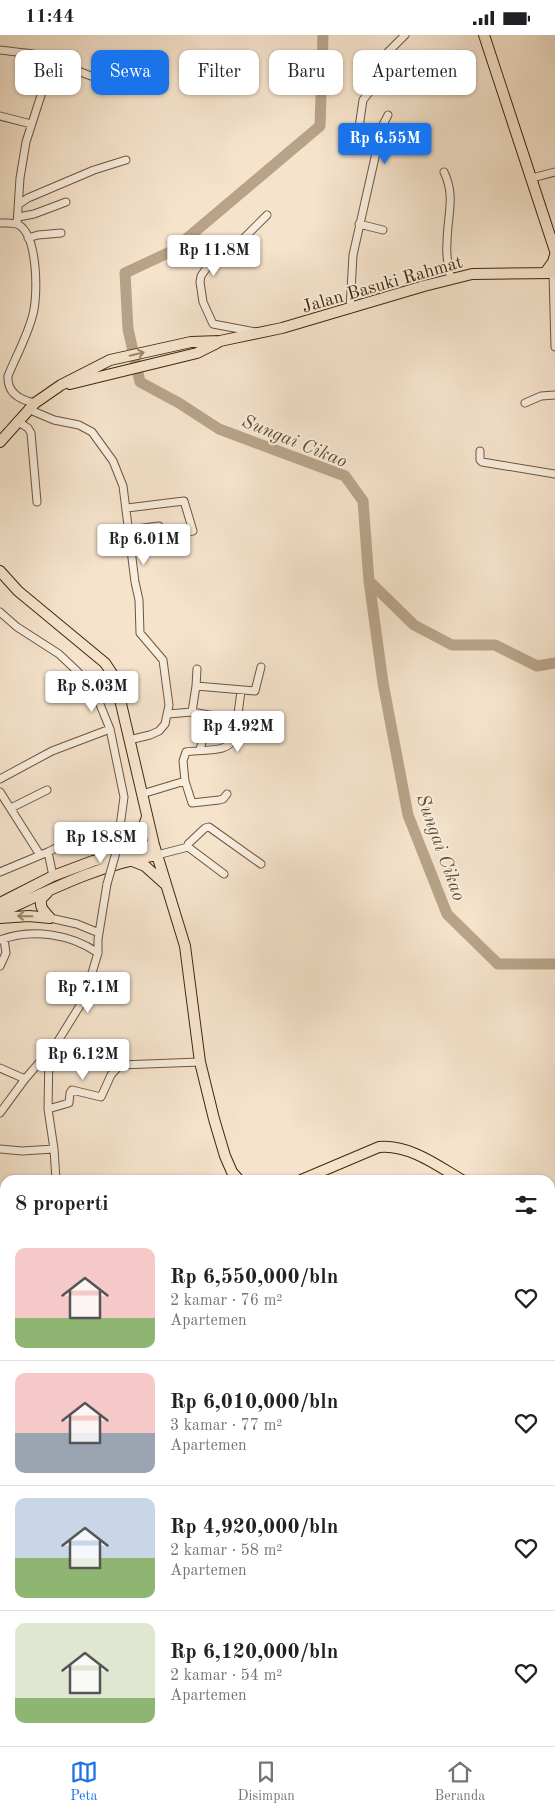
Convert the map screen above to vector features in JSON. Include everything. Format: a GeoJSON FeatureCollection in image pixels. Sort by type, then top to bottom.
{"type":"FeatureCollection","features":[{"type":"Feature","properties":{"kind":"highway"},"geometry":{"type":"LineString","coordinates":[[484,35],[555,253],[551,273]]}},
{"type":"Feature","properties":{"kind":"highway","name":"Jalan Basuki Rahmat"},"geometry":{"type":"LineString","coordinates":[[0,442],[26,412],[61,385],[110,360],[191,342],[220,341],[297,324],[472,274],[551,273]]}},
{"type":"Feature","properties":{"kind":"highway","name":"Jalan Basuki Rahmat"},"geometry":{"type":"LineString","coordinates":[[61,385],[196,353],[220,341]]}},
{"type":"Feature","properties":{"kind":"highway"},"geometry":{"type":"LineString","coordinates":[[0,571],[18,591],[81,642],[111,670],[122,700],[129,740],[147,816],[188,959],[200,1062],[225,1156],[233,1175]]}},
{"type":"Feature","properties":{"kind":"highway"},"geometry":{"type":"LineString","coordinates":[[0,913],[128,856],[138,841],[147,816]]}},
{"type":"Feature","properties":{"kind":"highway"},"geometry":{"type":"LineString","coordinates":[[0,903],[53,876],[93,861],[156,850]]}},
{"type":"Feature","properties":{"kind":"highway"},"geometry":{"type":"LineString","coordinates":[[128,856],[145,866],[161,879],[167,887]]}},
{"type":"Feature","properties":{"kind":"highway"},"geometry":{"type":"LineString","coordinates":[[50,918],[42,909],[40,901],[54,888]]}},
{"type":"Feature","properties":{"kind":"highway"},"geometry":{"type":"LineString","coordinates":[[0,918],[29,916],[50,918]]}},
{"type":"Feature","properties":{"kind":"highway"},"geometry":{"type":"LineString","coordinates":[[315,1175],[379,1147],[390,1146],[403,1149],[452,1175]]}},
{"type":"Feature","properties":{"kind":"street"},"geometry":{"type":"LineString","coordinates":[[350,309],[352,261],[378,144],[375,140],[358,133],[363,100],[376,84],[378,61],[405,35]]}},
{"type":"Feature","properties":{"kind":"street"},"geometry":{"type":"LineString","coordinates":[[0,50],[15,52]]}},
{"type":"Feature","properties":{"kind":"street"},"geometry":{"type":"LineString","coordinates":[[81,72],[91,76]]}},
{"type":"Feature","properties":{"kind":"street"},"geometry":{"type":"LineString","coordinates":[[37,502],[32,433],[28,427],[26,412],[20,399],[12,393],[7,382],[30,324],[34,306],[34,255],[28,239],[17,220],[20,178],[26,142],[42,95]]}},
{"type":"Feature","properties":{"kind":"street"},"geometry":{"type":"LineString","coordinates":[[375,140],[388,115]]}},
{"type":"Feature","properties":{"kind":"street"},"geometry":{"type":"LineString","coordinates":[[0,116],[31,124]]}},
{"type":"Feature","properties":{"kind":"street"},"geometry":{"type":"LineString","coordinates":[[18,204],[70,179],[126,160]]}},
{"type":"Feature","properties":{"kind":"street"},"geometry":{"type":"LineString","coordinates":[[444,172],[452,201],[447,242],[447,264],[451,279]]}},
{"type":"Feature","properties":{"kind":"street"},"geometry":{"type":"LineString","coordinates":[[532,178],[555,172]]}},
{"type":"Feature","properties":{"kind":"street"},"geometry":{"type":"LineString","coordinates":[[0,223],[17,220],[66,202]]}},
{"type":"Feature","properties":{"kind":"street"},"geometry":{"type":"LineString","coordinates":[[259,332],[213,324],[203,302],[200,282],[210,263],[241,241],[267,215]]}},
{"type":"Feature","properties":{"kind":"street"},"geometry":{"type":"LineString","coordinates":[[359,224],[383,230]]}},
{"type":"Feature","properties":{"kind":"street"},"geometry":{"type":"LineString","coordinates":[[28,239],[38,235],[61,233]]}},
{"type":"Feature","properties":{"kind":"street"},"geometry":{"type":"LineString","coordinates":[[551,273],[555,347]]}},
{"type":"Feature","properties":{"kind":"street"},"geometry":{"type":"LineString","coordinates":[[525,403],[541,396],[555,395]]}},
{"type":"Feature","properties":{"kind":"street"},"geometry":{"type":"LineString","coordinates":[[20,399],[26,412],[79,425],[97,437],[117,469],[123,486],[139,600],[140,633],[163,660],[170,705],[165,724],[159,731],[129,740]]}},
{"type":"Feature","properties":{"kind":"street"},"geometry":{"type":"LineString","coordinates":[[480,451],[480,460],[482,462],[555,474]]}},
{"type":"Feature","properties":{"kind":"street"},"geometry":{"type":"LineString","coordinates":[[127,508],[184,501],[193,531],[163,539],[160,527],[129,530]]}},
{"type":"Feature","properties":{"kind":"street"},"geometry":{"type":"LineString","coordinates":[[0,612],[17,627],[60,654],[78,672],[97,697],[110,729],[124,797],[116,849],[107,884],[99,933],[98,953],[84,999],[71,1023],[0,1113]]}},
{"type":"Feature","properties":{"kind":"street"},"geometry":{"type":"LineString","coordinates":[[196,686],[256,691],[261,667]]}},
{"type":"Feature","properties":{"kind":"street"},"geometry":{"type":"LineString","coordinates":[[192,712],[197,669]]}},
{"type":"Feature","properties":{"kind":"street"},"geometry":{"type":"LineString","coordinates":[[227,794],[223,799],[192,803],[185,781],[184,755],[186,752],[200,749],[221,750],[229,746],[235,737],[241,691]]}},
{"type":"Feature","properties":{"kind":"street"},"geometry":{"type":"LineString","coordinates":[[168,714],[192,712],[210,717],[237,720]]}},
{"type":"Feature","properties":{"kind":"street"},"geometry":{"type":"LineString","coordinates":[[200,749],[210,717]]}},
{"type":"Feature","properties":{"kind":"street"},"geometry":{"type":"LineString","coordinates":[[0,779],[52,751],[110,729]]}},
{"type":"Feature","properties":{"kind":"street"},"geometry":{"type":"LineString","coordinates":[[142,794],[185,781]]}},
{"type":"Feature","properties":{"kind":"street"},"geometry":{"type":"LineString","coordinates":[[11,808],[47,790]]}},
{"type":"Feature","properties":{"kind":"street"},"geometry":{"type":"LineString","coordinates":[[0,792],[20,826],[44,853],[53,876]]}},
{"type":"Feature","properties":{"kind":"street"},"geometry":{"type":"LineString","coordinates":[[188,847],[188,844],[205,827],[209,827],[261,864]]}},
{"type":"Feature","properties":{"kind":"street"},"geometry":{"type":"LineString","coordinates":[[0,872],[68,842],[96,841]]}},
{"type":"Feature","properties":{"kind":"street"},"geometry":{"type":"LineString","coordinates":[[156,850],[188,847],[224,874]]}},
{"type":"Feature","properties":{"kind":"street"},"geometry":{"type":"LineString","coordinates":[[50,918],[77,924],[99,933]]}},
{"type":"Feature","properties":{"kind":"street"},"geometry":{"type":"LineString","coordinates":[[0,966],[6,953],[2,939],[28,935],[59,935],[84,943],[98,953]]}},
{"type":"Feature","properties":{"kind":"street"},"geometry":{"type":"LineString","coordinates":[[49,1051],[48,1109],[56,1175]]}},
{"type":"Feature","properties":{"kind":"street"},"geometry":{"type":"LineString","coordinates":[[48,1109],[69,1103],[72,1090],[101,1097],[111,1075],[120,1065],[200,1062]]}},
{"type":"Feature","properties":{"kind":"street"},"geometry":{"type":"LineString","coordinates":[[0,1067],[25,1079]]}},
{"type":"Feature","properties":{"kind":"street"},"geometry":{"type":"LineString","coordinates":[[0,1149],[22,1151],[54,1149]]}},
{"type":"Feature","properties":{"kind":"waterway","name":"Sungai Cikao"},"geometry":{"type":"LineString","coordinates":[[323,35],[320,126],[172,251],[125,273],[128,329],[140,382],[179,403],[219,429],[345,476],[363,501],[369,581],[383,683],[408,815],[447,914],[498,964],[555,964]]}},
{"type":"Feature","properties":{"kind":"waterway"},"geometry":{"type":"LineString","coordinates":[[369,581],[414,625],[452,645],[495,645],[537,666],[555,663]]}}]}
